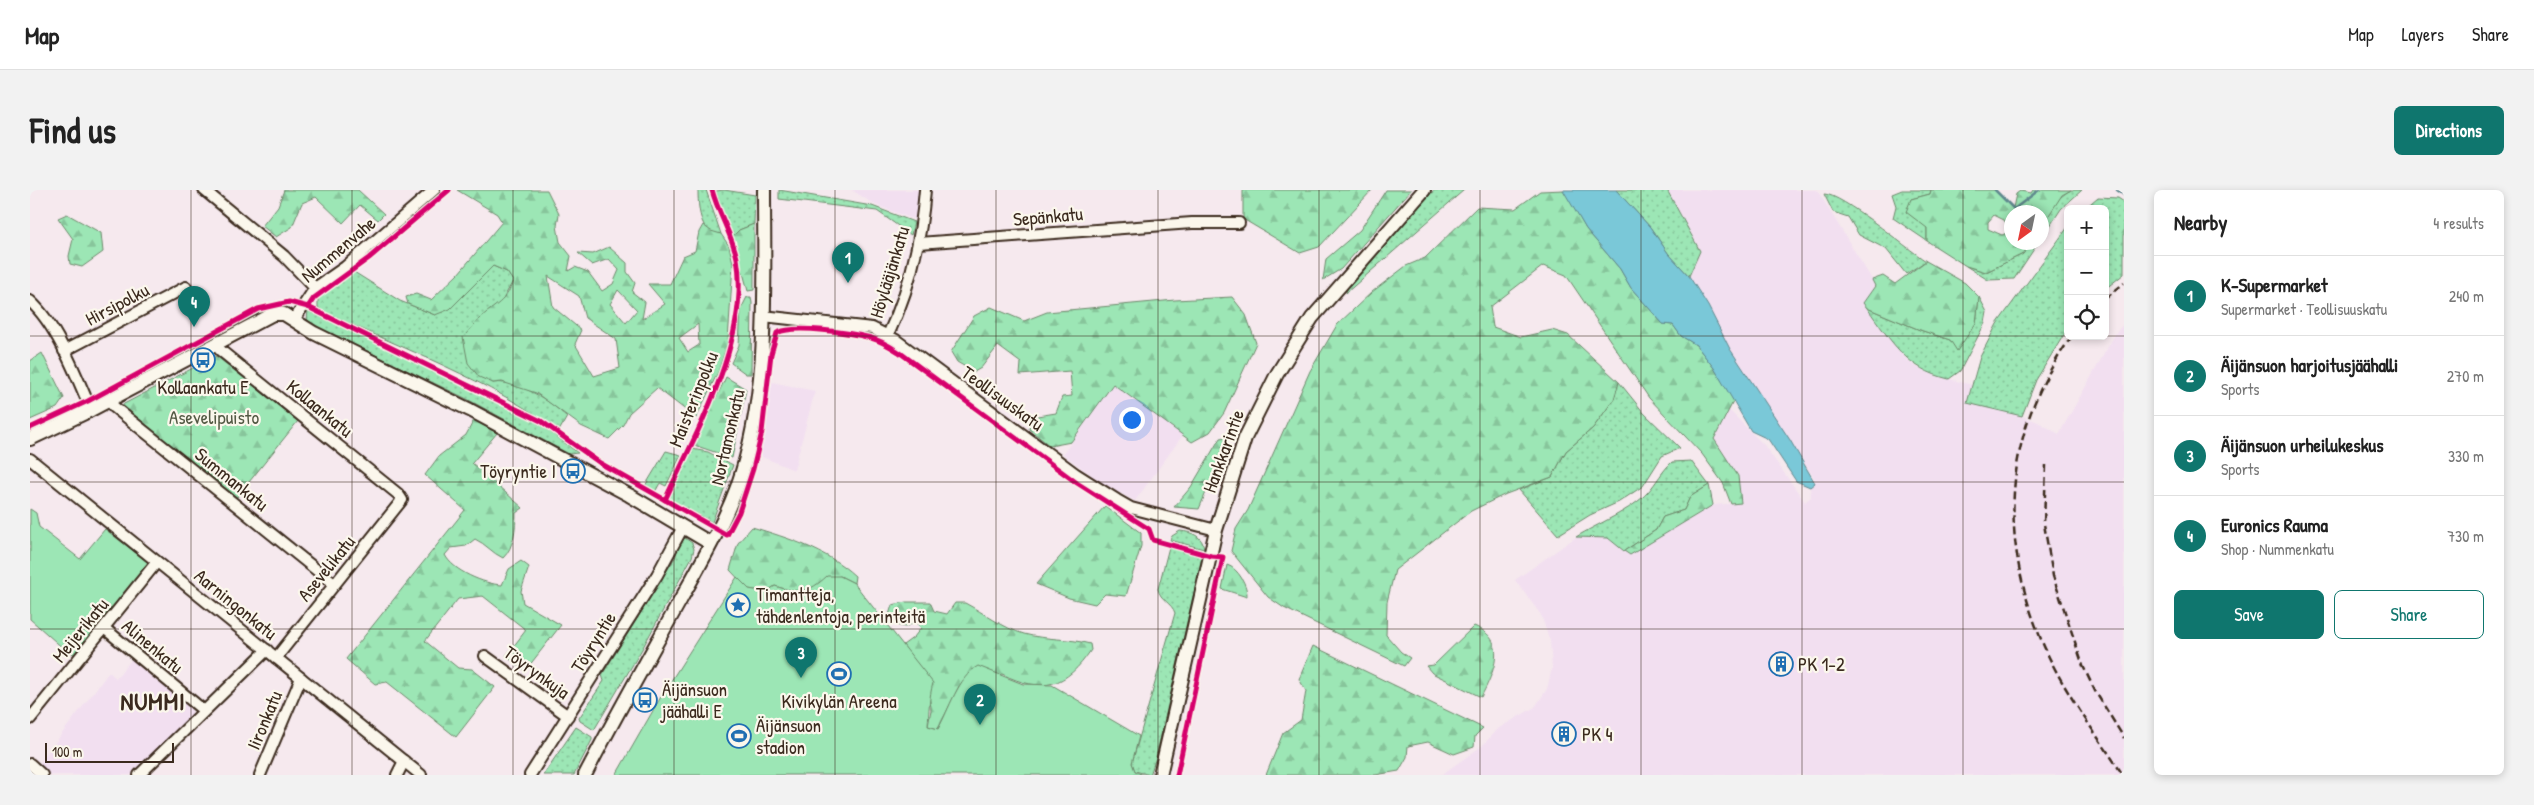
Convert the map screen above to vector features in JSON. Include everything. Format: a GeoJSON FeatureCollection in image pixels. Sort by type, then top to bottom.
{"type":"FeatureCollection","features":[{"type":"Feature","properties":{"kind":"main road","name":"Nortamonkatu"},"geometry":{"type":"LineString","coordinates":[[585,775],[734,495],[747,452],[759,380],[763,316],[764,190]]}},
{"type":"Feature","properties":{"kind":"main road","name":"Hankkarintie"},"geometry":{"type":"LineString","coordinates":[[1160,775],[1216,530],[1245,438],[1294,344],[1318,312],[1424,190]]}},
{"type":"Feature","properties":{"kind":"main road"},"geometry":{"type":"LineString","coordinates":[[30,439],[91,410],[274,314],[284,314],[314,333],[470,410],[600,479],[710,543]]}},
{"type":"Feature","properties":{"kind":"street"},"geometry":{"type":"LineString","coordinates":[[204,190],[284,256],[315,288]]}},
{"type":"Feature","properties":{"kind":"street","name":"Nummenvahe"},"geometry":{"type":"LineString","coordinates":[[294,320],[315,288],[345,267],[434,190]]}},
{"type":"Feature","properties":{"kind":"street","name":"Höylääjänkatu"},"geometry":{"type":"LineString","coordinates":[[888,335],[899,313],[920,243],[925,190]]}},
{"type":"Feature","properties":{"kind":"street","name":"Sepänkatu"},"geometry":{"type":"LineString","coordinates":[[920,243],[1176,224],[1239,223]]}},
{"type":"Feature","properties":{"kind":"street","name":"Hirsipolku"},"geometry":{"type":"LineString","coordinates":[[64,351],[186,287]]}},
{"type":"Feature","properties":{"kind":"street"},"geometry":{"type":"LineString","coordinates":[[30,301],[43,316],[64,351],[91,410]]}},
{"type":"Feature","properties":{"kind":"street","name":"Teollisuuskatu"},"geometry":{"type":"LineString","coordinates":[[763,316],[872,328],[888,335],[1081,477],[1117,500],[1138,510],[1216,530]]}},
{"type":"Feature","properties":{"kind":"street","name":"Kollaankatu"},"geometry":{"type":"LineString","coordinates":[[216,344],[220,350],[398,494],[402,500]]}},
{"type":"Feature","properties":{"kind":"street","name":"Summankatu"},"geometry":{"type":"LineString","coordinates":[[109,400],[114,407],[334,584]]}},
{"type":"Feature","properties":{"kind":"street","name":"Aarningonkatu"},"geometry":{"type":"LineString","coordinates":[[30,459],[156,563],[421,775]]}},
{"type":"Feature","properties":{"kind":"street","name":"Asevelikatu"},"geometry":{"type":"LineString","coordinates":[[276,658],[402,500]]}},
{"type":"Feature","properties":{"kind":"street","name":"Töyryntie"},"geometry":{"type":"LineString","coordinates":[[530,775],[657,575],[683,527]]}},
{"type":"Feature","properties":{"kind":"street","name":"Meijerikatu"},"geometry":{"type":"LineString","coordinates":[[30,719],[156,563]]}},
{"type":"Feature","properties":{"kind":"street","name":"Alinenkatu"},"geometry":{"type":"LineString","coordinates":[[104,628],[203,710]]}},
{"type":"Feature","properties":{"kind":"street"},"geometry":{"type":"LineString","coordinates":[[139,775],[203,710],[267,650]]}},
{"type":"Feature","properties":{"kind":"street","name":"Töyrynkuja"},"geometry":{"type":"LineString","coordinates":[[485,656],[568,716]]}},
{"type":"Feature","properties":{"kind":"street","name":"Iironkatu"},"geometry":{"type":"LineString","coordinates":[[260,775],[301,678]]}},
{"type":"Feature","properties":{"kind":"street"},"geometry":{"type":"LineString","coordinates":[[397,775],[404,761]]}},
{"type":"Feature","properties":{"kind":"street"},"geometry":{"type":"LineString","coordinates":[[30,764],[42,775]]}},
{"type":"Feature","properties":{"kind":"shaded area"},"geometry":{"type":"Polygon","coordinates":[[[852,190],[921,190],[918,221],[875,205],[852,190]]]}},
{"type":"Feature","properties":{"kind":"shaded area"},"geometry":{"type":"Polygon","coordinates":[[[1667,190],[1817,190],[1876,286],[1863,303],[1903,356],[1915,366],[1937,376],[1972,385],[1967,402],[2022,416],[2038,422],[2059,434],[2117,331],[2124,324],[2124,775],[1441,775],[1482,746],[1499,728],[1535,707],[1547,689],[1552,668],[1550,641],[1541,615],[1515,580],[1576,537],[1608,538],[1630,555],[1713,505],[1741,503],[1738,476],[1714,439],[1728,409],[1764,445],[1805,502],[1811,497],[1810,487],[1815,483],[1814,478],[1729,349],[1708,306],[1689,276],[1700,251],[1667,190]]]}},
{"type":"Feature","properties":{"kind":"shaded area"},"geometry":{"type":"Polygon","coordinates":[[[772,382],[815,391],[794,470],[760,456],[772,382]]]}},
{"type":"Feature","properties":{"kind":"shaded area"},"geometry":{"type":"Polygon","coordinates":[[[1113,384],[1183,435],[1135,501],[1103,484],[1063,454],[1113,384]]]}},
{"type":"Feature","properties":{"kind":"shaded area"},"geometry":{"type":"Polygon","coordinates":[[[132,659],[192,710],[192,714],[131,775],[50,775],[38,765],[109,672],[116,678],[132,659]]]}},
{"type":"Feature","properties":{"kind":"green space"},"geometry":{"type":"Polygon","coordinates":[[[284,190],[358,190],[384,214],[378,220],[360,205],[343,223],[316,197],[302,203],[292,227],[276,237],[262,226],[278,206],[284,190]]]}},
{"type":"Feature","properties":{"kind":"green space"},"geometry":{"type":"Polygon","coordinates":[[[457,190],[547,190],[559,214],[557,226],[560,242],[571,256],[568,271],[575,267],[588,272],[602,291],[613,284],[619,270],[609,259],[592,265],[578,253],[593,254],[609,247],[627,263],[627,272],[635,283],[632,292],[645,302],[642,319],[665,304],[648,284],[670,284],[683,256],[695,251],[699,232],[703,225],[711,231],[721,234],[729,246],[733,263],[728,341],[718,372],[696,418],[657,388],[629,413],[623,425],[609,439],[581,426],[536,393],[502,382],[493,383],[479,377],[468,363],[463,337],[479,319],[507,294],[513,281],[507,272],[493,266],[450,309],[435,315],[408,304],[406,297],[416,294],[431,300],[458,274],[502,222],[497,214],[457,190]],[[548,276],[553,307],[581,330],[575,344],[594,376],[620,368],[616,339],[585,318],[579,296],[548,276]],[[618,290],[610,304],[626,323],[637,310],[618,290]],[[698,324],[679,338],[688,352],[699,345],[698,324]]]}},
{"type":"Feature","properties":{"kind":"green space"},"geometry":{"type":"Polygon","coordinates":[[[698,190],[706,190],[721,234],[714,234],[704,225],[699,211],[698,190]]]}},
{"type":"Feature","properties":{"kind":"green space"},"geometry":{"type":"Polygon","coordinates":[[[724,190],[755,195],[754,224],[739,230],[733,236],[723,218],[716,191],[724,190]]]}},
{"type":"Feature","properties":{"kind":"green space"},"geometry":{"type":"Polygon","coordinates":[[[779,190],[872,206],[914,222],[911,235],[877,211],[779,199],[779,190]]]}},
{"type":"Feature","properties":{"kind":"green space"},"geometry":{"type":"Polygon","coordinates":[[[1243,190],[1372,190],[1319,247],[1300,253],[1243,219],[1243,190]]]}},
{"type":"Feature","properties":{"kind":"green space"},"geometry":{"type":"Polygon","coordinates":[[[1386,190],[1411,190],[1341,269],[1323,280],[1326,259],[1360,230],[1386,190]]]}},
{"type":"Feature","properties":{"kind":"green space"},"geometry":{"type":"Polygon","coordinates":[[[1434,190],[1464,190],[1346,293],[1347,289],[1434,190]]]}},
{"type":"Feature","properties":{"kind":"green space"},"geometry":{"type":"Polygon","coordinates":[[[1564,190],[1586,229],[1620,269],[1631,288],[1663,324],[1673,325],[1681,336],[1696,345],[1714,368],[1734,400],[1714,439],[1738,476],[1741,503],[1731,504],[1723,483],[1702,454],[1649,398],[1566,275],[1543,266],[1490,307],[1493,327],[1521,337],[1552,330],[1568,335],[1619,382],[1614,399],[1593,428],[1566,451],[1552,477],[1506,494],[1471,511],[1395,570],[1387,602],[1386,635],[1401,652],[1410,658],[1404,666],[1284,608],[1268,597],[1231,551],[1236,529],[1248,510],[1310,371],[1337,325],[1372,292],[1406,266],[1425,258],[1477,207],[1515,209],[1540,191],[1564,190]]]}},
{"type":"Feature","properties":{"kind":"green space"},"geometry":{"type":"Polygon","coordinates":[[[1616,190],[1667,190],[1700,251],[1689,276],[1668,253],[1650,227],[1616,190]]]}},
{"type":"Feature","properties":{"kind":"green space"},"geometry":{"type":"Polygon","coordinates":[[[1902,190],[1931,190],[1930,194],[1911,199],[1927,228],[1927,241],[1893,218],[1896,206],[1892,194],[1902,190]]]}},
{"type":"Feature","properties":{"kind":"green space"},"geometry":{"type":"Polygon","coordinates":[[[1931,190],[1995,190],[2010,205],[2004,205],[2004,220],[1994,215],[1988,222],[1988,229],[2004,234],[2004,250],[2026,250],[2023,254],[1986,272],[1966,266],[1927,241],[1927,228],[1906,212],[1911,199],[1930,194],[1931,190]]]}},
{"type":"Feature","properties":{"kind":"green space"},"geometry":{"type":"Polygon","coordinates":[[[2033,190],[2071,190],[2062,195],[2049,215],[2049,205],[2014,205],[2016,194],[2020,191],[2031,193],[2033,190]]]}},
{"type":"Feature","properties":{"kind":"green space"},"geometry":{"type":"Polygon","coordinates":[[[2071,190],[2082,190],[2064,205],[2049,227],[2050,210],[2071,190]]]}},
{"type":"Feature","properties":{"kind":"green space"},"geometry":{"type":"Polygon","coordinates":[[[1824,194],[1845,202],[1926,261],[1906,274],[1886,249],[1859,235],[1848,217],[1833,212],[1824,194]]]}},
{"type":"Feature","properties":{"kind":"green space"},"geometry":{"type":"Polygon","coordinates":[[[2098,197],[2118,198],[2124,202],[2124,274],[2109,286],[2109,205],[2089,205],[2098,197]]]}},
{"type":"Feature","properties":{"kind":"green space"},"geometry":{"type":"Polygon","coordinates":[[[67,214],[101,233],[103,252],[82,267],[70,264],[69,256],[73,239],[58,218],[67,214]]]}},
{"type":"Feature","properties":{"kind":"green space"},"geometry":{"type":"Polygon","coordinates":[[[754,224],[754,290],[748,291],[733,236],[739,230],[754,224]]]}},
{"type":"Feature","properties":{"kind":"green space"},"geometry":{"type":"Polygon","coordinates":[[[2064,232],[2064,334],[2036,380],[2022,416],[1967,403],[1980,357],[1997,324],[2064,232]]]}},
{"type":"Feature","properties":{"kind":"green space"},"geometry":{"type":"Polygon","coordinates":[[[2026,250],[2033,250],[2014,279],[1988,280],[1966,266],[1986,272],[2023,254],[2026,250]]]}},
{"type":"Feature","properties":{"kind":"green space"},"geometry":{"type":"Polygon","coordinates":[[[1926,261],[1965,283],[1979,297],[1976,323],[1957,351],[1950,340],[1867,308],[1863,303],[1875,286],[1872,280],[1883,276],[1895,284],[1926,261]]]}},
{"type":"Feature","properties":{"kind":"green space"},"geometry":{"type":"Polygon","coordinates":[[[493,266],[507,272],[513,281],[501,303],[480,318],[493,383],[513,384],[533,392],[552,404],[567,417],[559,431],[533,413],[476,381],[324,312],[318,307],[318,297],[354,272],[400,301],[435,315],[465,294],[493,266]]]}},
{"type":"Feature","properties":{"kind":"green space"},"geometry":{"type":"Polygon","coordinates":[[[747,297],[751,297],[752,303],[751,374],[746,374],[731,363],[739,345],[741,309],[747,297]]]}},
{"type":"Feature","properties":{"kind":"green space"},"geometry":{"type":"Polygon","coordinates":[[[1232,297],[1246,315],[1256,343],[1224,413],[1210,432],[1192,442],[1113,384],[1071,442],[1050,446],[1029,429],[1031,417],[1056,413],[1062,397],[1072,396],[1070,371],[1020,375],[1021,363],[998,346],[981,368],[974,372],[957,362],[951,352],[974,316],[991,307],[1024,321],[1047,312],[1175,300],[1232,297]]]}},
{"type":"Feature","properties":{"kind":"green space"},"geometry":{"type":"Polygon","coordinates":[[[1979,297],[1987,312],[1985,323],[1960,371],[1949,379],[1934,374],[1911,361],[1893,343],[1867,308],[1950,340],[1976,323],[1979,297]]]}},
{"type":"Feature","properties":{"kind":"green space"},"geometry":{"type":"Polygon","coordinates":[[[308,311],[486,395],[541,425],[578,453],[569,454],[465,398],[325,331],[307,319],[308,311]]]}},
{"type":"Feature","properties":{"kind":"green space"},"geometry":{"type":"Polygon","coordinates":[[[42,353],[64,398],[57,408],[30,420],[30,361],[42,353]]]}},
{"type":"Feature","properties":{"kind":"green space","name":"Asevelipuisto"},"geometry":{"type":"Polygon","coordinates":[[[216,356],[298,421],[237,497],[125,410],[122,405],[216,356]]]}},
{"type":"Feature","properties":{"kind":"green space"},"geometry":{"type":"Polygon","coordinates":[[[726,377],[746,389],[732,458],[694,445],[726,377]]]}},
{"type":"Feature","properties":{"kind":"green space"},"geometry":{"type":"Polygon","coordinates":[[[1619,382],[1644,413],[1680,448],[1662,456],[1643,486],[1619,502],[1590,515],[1558,535],[1519,490],[1552,477],[1566,451],[1593,428],[1614,399],[1619,382]]]}},
{"type":"Feature","properties":{"kind":"green space"},"geometry":{"type":"Polygon","coordinates":[[[474,420],[497,433],[472,463],[523,508],[516,513],[512,543],[503,558],[475,539],[466,546],[451,548],[445,555],[449,561],[470,576],[502,585],[509,569],[521,561],[529,567],[521,591],[523,603],[561,625],[525,671],[506,656],[526,630],[483,596],[458,599],[425,641],[458,668],[472,669],[495,687],[456,737],[387,682],[375,684],[346,659],[465,510],[425,475],[439,456],[466,435],[474,420]]]}},
{"type":"Feature","properties":{"kind":"green space"},"geometry":{"type":"Polygon","coordinates":[[[1226,437],[1219,459],[1222,476],[1207,490],[1199,509],[1174,507],[1191,487],[1220,438],[1226,437]]]}},
{"type":"Feature","properties":{"kind":"green space"},"geometry":{"type":"Polygon","coordinates":[[[692,449],[708,452],[733,465],[712,522],[669,499],[692,449]]]}},
{"type":"Feature","properties":{"kind":"green space"},"geometry":{"type":"Polygon","coordinates":[[[666,451],[681,455],[666,486],[660,483],[655,492],[645,486],[666,451]]]}},
{"type":"Feature","properties":{"kind":"green space"},"geometry":{"type":"Polygon","coordinates":[[[1691,461],[1709,485],[1690,497],[1684,510],[1663,517],[1656,530],[1624,551],[1608,538],[1576,537],[1624,511],[1641,499],[1672,462],[1691,461]]]}},
{"type":"Feature","properties":{"kind":"green space"},"geometry":{"type":"Polygon","coordinates":[[[1709,485],[1713,505],[1630,555],[1624,551],[1656,530],[1663,517],[1684,510],[1690,497],[1709,485]]]}},
{"type":"Feature","properties":{"kind":"green space"},"geometry":{"type":"Polygon","coordinates":[[[1105,506],[1141,533],[1141,546],[1126,596],[1105,594],[1095,604],[1069,598],[1036,584],[1105,506]]]}},
{"type":"Feature","properties":{"kind":"green space"},"geometry":{"type":"Polygon","coordinates":[[[30,509],[36,513],[39,527],[80,559],[105,529],[149,563],[74,654],[65,650],[30,619],[30,509]]]}},
{"type":"Feature","properties":{"kind":"green space"},"geometry":{"type":"Polygon","coordinates":[[[752,527],[793,540],[820,552],[855,576],[854,583],[840,576],[809,589],[793,590],[775,586],[766,592],[748,589],[730,570],[738,543],[752,527]]]}},
{"type":"Feature","properties":{"kind":"green space"},"geometry":{"type":"Polygon","coordinates":[[[1180,531],[1189,532],[1199,538],[1204,549],[1170,540],[1172,536],[1180,531]]]}},
{"type":"Feature","properties":{"kind":"green space"},"geometry":{"type":"Polygon","coordinates":[[[685,538],[692,543],[694,549],[692,557],[642,649],[594,730],[580,721],[579,718],[604,681],[602,675],[676,556],[677,546],[685,538]]]}},
{"type":"Feature","properties":{"kind":"green space"},"geometry":{"type":"Polygon","coordinates":[[[1169,547],[1202,557],[1156,757],[1150,775],[1135,771],[1132,763],[1175,613],[1161,596],[1158,589],[1169,547]]]}},
{"type":"Feature","properties":{"kind":"green space"},"geometry":{"type":"Polygon","coordinates":[[[1227,565],[1242,578],[1247,597],[1222,589],[1227,565]]]}},
{"type":"Feature","properties":{"kind":"green space"},"geometry":{"type":"Polygon","coordinates":[[[827,576],[840,576],[854,583],[933,683],[928,726],[938,729],[959,686],[971,671],[978,666],[1023,684],[1052,685],[1139,736],[1132,763],[1135,771],[1143,775],[616,775],[662,695],[737,577],[749,589],[766,592],[775,586],[797,591],[809,589],[827,576]]]}},
{"type":"Feature","properties":{"kind":"green space"},"geometry":{"type":"Polygon","coordinates":[[[906,602],[930,602],[934,611],[947,614],[955,603],[965,603],[1001,624],[1024,634],[1090,644],[1091,650],[1072,672],[1063,679],[1052,683],[1042,685],[1030,684],[1002,674],[959,686],[938,729],[928,726],[931,710],[928,694],[916,667],[903,645],[914,637],[921,628],[916,622],[905,627],[896,625],[889,615],[892,605],[906,602]]]}},
{"type":"Feature","properties":{"kind":"green space"},"geometry":{"type":"Polygon","coordinates":[[[1474,626],[1485,632],[1492,639],[1496,657],[1494,667],[1481,697],[1432,673],[1426,666],[1434,665],[1474,626]]]}},
{"type":"Feature","properties":{"kind":"green space"},"geometry":{"type":"Polygon","coordinates":[[[1313,646],[1483,728],[1475,736],[1474,747],[1454,754],[1428,742],[1408,746],[1407,757],[1399,771],[1375,775],[1266,775],[1283,733],[1301,720],[1306,691],[1299,679],[1313,646]]]}},
{"type":"Feature","properties":{"kind":"green space"},"geometry":{"type":"Polygon","coordinates":[[[576,727],[592,737],[592,740],[574,775],[543,775],[576,727]]]}},
{"type":"Feature","properties":{"kind":"water"},"geometry":{"type":"Polygon","coordinates":[[[1563,190],[1616,190],[1650,227],[1668,253],[1689,276],[1708,306],[1730,349],[1790,440],[1815,483],[1810,487],[1796,481],[1768,439],[1751,431],[1714,368],[1696,345],[1681,336],[1673,325],[1663,324],[1631,288],[1620,269],[1586,229],[1563,190]]]}},
{"type":"Feature","properties":{"kind":"waterway"},"geometry":{"type":"LineString","coordinates":[[1995,190],[2014,209],[2039,190]]}},
{"type":"Feature","properties":{"kind":"waterway"},"geometry":{"type":"LineString","coordinates":[[2117,190],[2124,195]]}},
{"type":"Feature","properties":{"kind":"railway"},"geometry":{"type":"LineString","coordinates":[[2109,296],[2124,283]]}},
{"type":"Feature","properties":{"kind":"railway"},"geometry":{"type":"LineString","coordinates":[[2069,340],[2048,374],[2031,412],[2020,451],[2014,490],[2014,530],[2020,571],[2031,612],[2047,653],[2073,700],[2123,775]]}},
{"type":"Feature","properties":{"kind":"railway"},"geometry":{"type":"LineString","coordinates":[[2046,465],[2044,524],[2053,576],[2083,666],[2095,691],[2124,738]]}},
{"type":"Feature","properties":{"kind":"cycle path"},"geometry":{"type":"LineString","coordinates":[[308,307],[314,298],[369,258],[449,190]]}},
{"type":"Feature","properties":{"kind":"cycle path","name":"Maisterinpolku"},"geometry":{"type":"LineString","coordinates":[[665,500],[706,414],[729,351],[736,319],[739,288],[737,258],[712,190]]}},
{"type":"Feature","properties":{"kind":"cycle path"},"geometry":{"type":"LineString","coordinates":[[30,428],[88,401],[258,309],[289,302],[308,307],[541,421],[600,463],[727,535],[739,512],[753,469],[762,432],[771,354],[777,333],[785,330],[809,329],[871,338],[883,342],[899,352],[1077,483],[1149,529],[1153,540],[1211,556],[1223,557],[1177,775]]}},
{"type":"Feature","properties":{"kind":"place","name":"K-Supermarket"},"geometry":{"type":"Point","coordinates":[848,283]}},
{"type":"Feature","properties":{"kind":"place","name":"Euronics Rauma"},"geometry":{"type":"Point","coordinates":[194,327]}},
{"type":"Feature","properties":{"kind":"place","name":"Kollaankatu E"},"geometry":{"type":"Point","coordinates":[203,360]}},
{"type":"Feature","properties":{"kind":"place","name":"Töyryntie I"},"geometry":{"type":"Point","coordinates":[573,471]}},
{"type":"Feature","properties":{"kind":"place","name":"Timantteja, tähdenlentoja, perinteitä"},"geometry":{"type":"Point","coordinates":[738,605]}},
{"type":"Feature","properties":{"kind":"place","name":"PK 1-2"},"geometry":{"type":"Point","coordinates":[1781,664]}},
{"type":"Feature","properties":{"kind":"place","name":"Kivikylän Areena"},"geometry":{"type":"Point","coordinates":[839,674]}},
{"type":"Feature","properties":{"kind":"place","name":"Äijänsuon urheilukeskus"},"geometry":{"type":"Point","coordinates":[801,678]}},
{"type":"Feature","properties":{"kind":"place","name":"Äijänsuon jäähalli E"},"geometry":{"type":"Point","coordinates":[645,700]}},
{"type":"Feature","properties":{"kind":"place","name":"Äijänsuon harjoitusjäähalli"},"geometry":{"type":"Point","coordinates":[980,725]}},
{"type":"Feature","properties":{"kind":"place","name":"PK 4"},"geometry":{"type":"Point","coordinates":[1564,734]}},
{"type":"Feature","properties":{"kind":"place","name":"Äijänsuon stadion"},"geometry":{"type":"Point","coordinates":[739,736]}},
{"type":"Feature","properties":{"kind":"district","name":"NUMMI"},"geometry":{"type":"Point","coordinates":[153,702]}}]}
